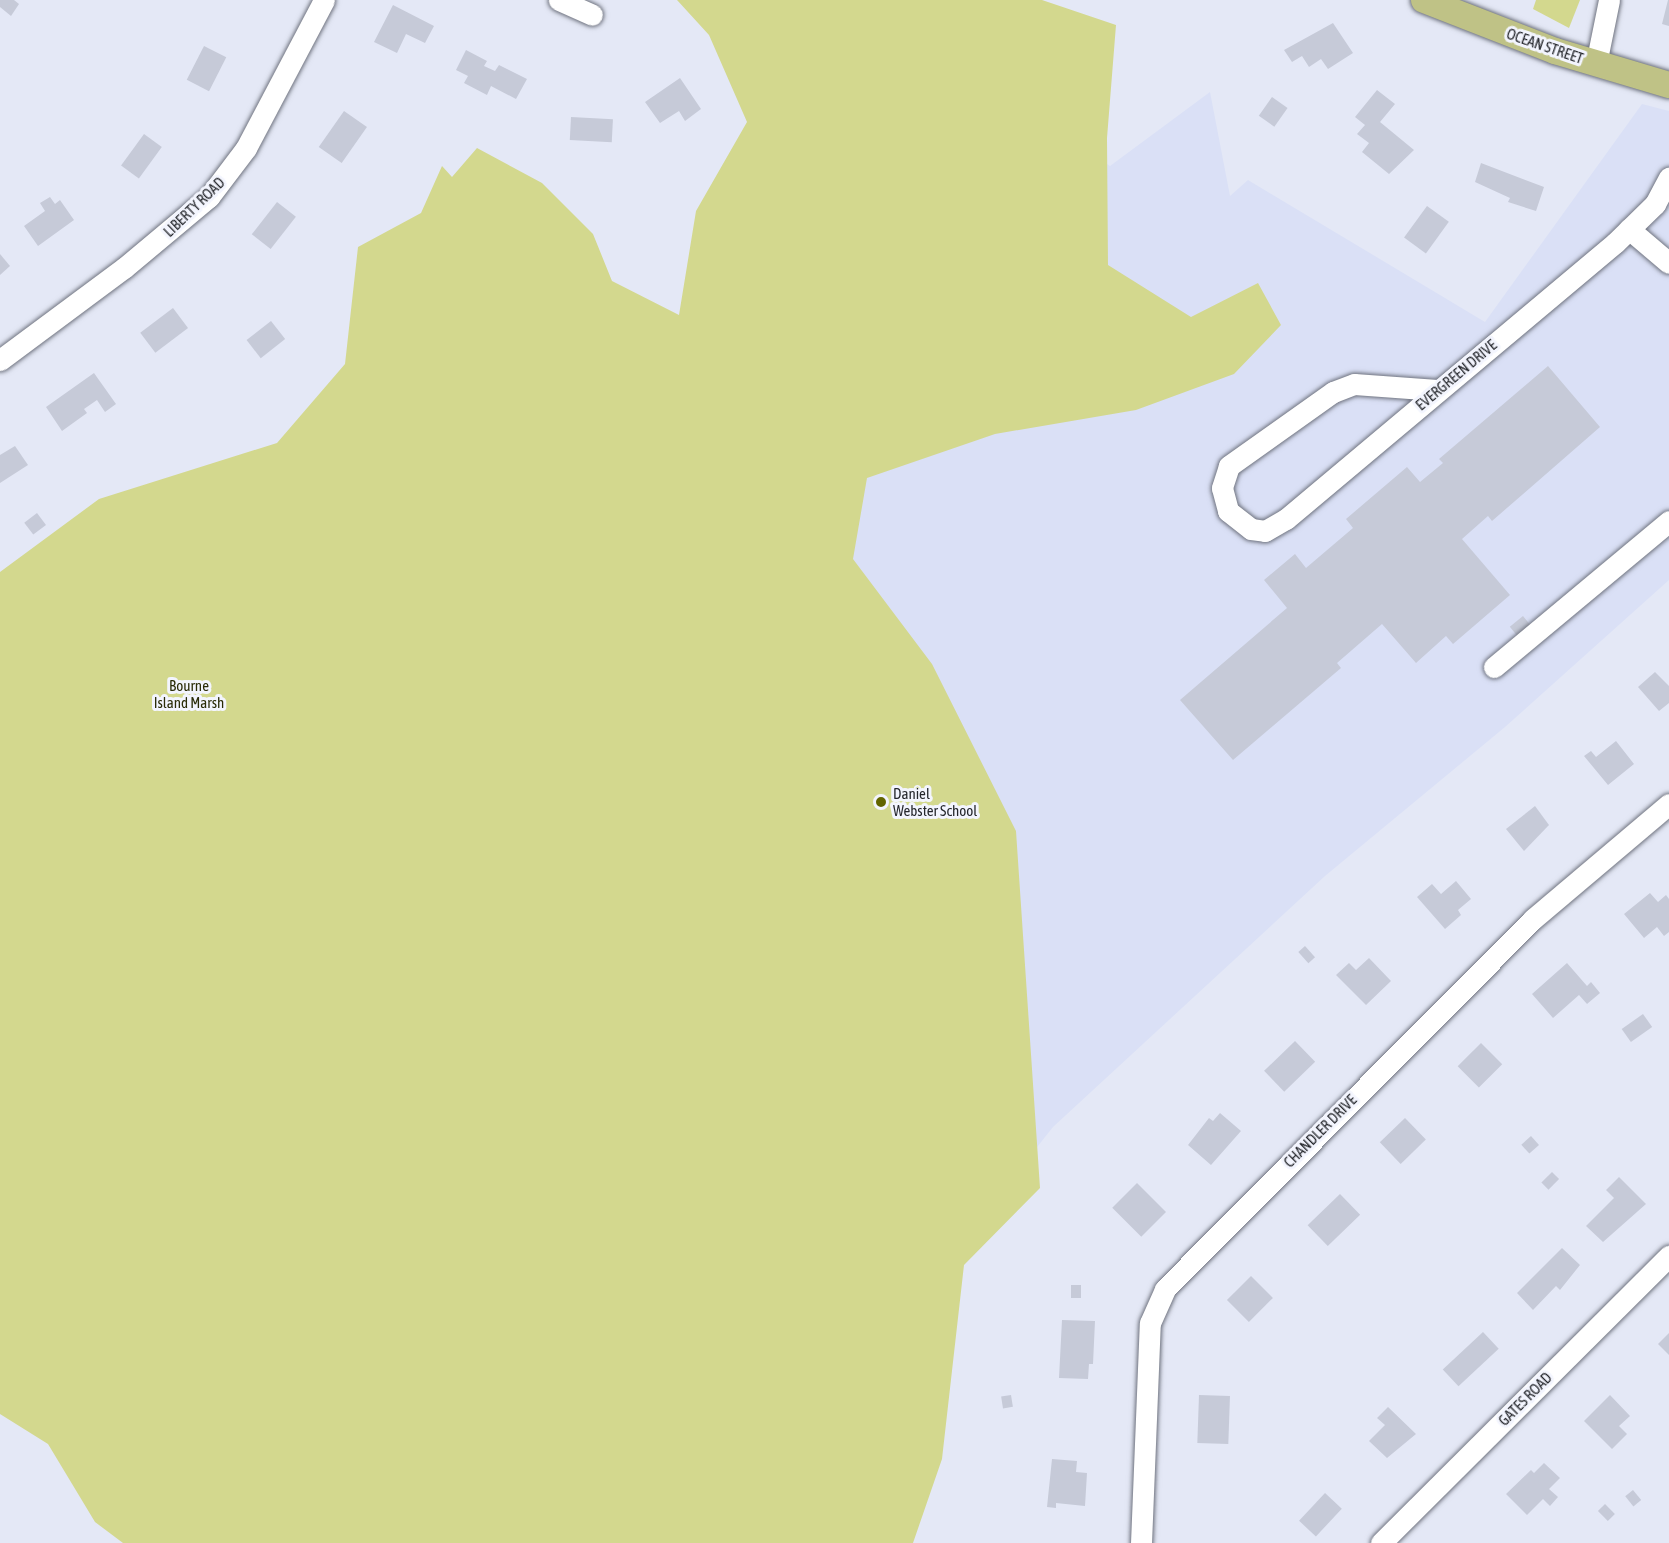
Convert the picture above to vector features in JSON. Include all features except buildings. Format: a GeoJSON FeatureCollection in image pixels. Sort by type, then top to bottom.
{"type":"FeatureCollection","features":[{"type":"Feature","properties":{"kind":"main road","name":"OCEAN STREET"},"geometry":{"type":"LineString","coordinates":[[1424,0],[1596,64],[1669,85]]}},
{"type":"Feature","properties":{"kind":"street","name":"LIBERTY ROAD"},"geometry":{"type":"LineString","coordinates":[[0,360],[124,268],[209,197],[246,148],[324,0]]}},
{"type":"Feature","properties":{"kind":"street"},"geometry":{"type":"LineString","coordinates":[[559,0],[592,15]]}},
{"type":"Feature","properties":{"kind":"street"},"geometry":{"type":"LineString","coordinates":[[1596,64],[1609,0]]}},
{"type":"Feature","properties":{"kind":"street","name":"EVERGREEN DRIVE"},"geometry":{"type":"LineString","coordinates":[[1437,390],[1354,384],[1333,392],[1229,466],[1222,488],[1228,510],[1251,529],[1265,531],[1286,519],[1629,229],[1655,204],[1669,178]]}},
{"type":"Feature","properties":{"kind":"street"},"geometry":{"type":"LineString","coordinates":[[1629,229],[1669,263]]}},
{"type":"Feature","properties":{"kind":"street"},"geometry":{"type":"LineString","coordinates":[[1494,667],[1669,521]]}},
{"type":"Feature","properties":{"kind":"street","name":"CHANDLER DRIVE"},"geometry":{"type":"LineString","coordinates":[[1141,1543],[1150,1323],[1155,1304],[1165,1288],[1533,920],[1669,804]]}},
{"type":"Feature","properties":{"kind":"street","name":"GATES ROAD"},"geometry":{"type":"LineString","coordinates":[[1381,1543],[1669,1256]]}},
{"type":"Feature","properties":{"kind":"shaded area","name":"Daniel Webster School"},"geometry":{"type":"Polygon","coordinates":[[[986,90],[1110,166],[1210,92],[1230,196],[1248,180],[1485,322],[1642,104],[1669,111],[1669,580],[1505,727],[1325,876],[1053,1127],[999,1195],[263,1033],[986,90]]]}},
{"type":"Feature","properties":{"kind":"green space","name":"Bourne Island Marsh"},"geometry":{"type":"Polygon","coordinates":[[[677,0],[1042,0],[1116,25],[1107,138],[1108,265],[1191,317],[1258,283],[1281,325],[1234,374],[1136,410],[995,434],[867,478],[853,559],[932,664],[1016,831],[1040,1188],[964,1265],[942,1459],[913,1543],[123,1543],[95,1522],[48,1444],[0,1414],[0,572],[99,499],[277,443],[345,364],[358,247],[421,213],[442,166],[452,177],[477,148],[542,183],[593,234],[612,281],[679,315],[696,211],[747,122],[709,35],[677,0]]]}},
{"type":"Feature","properties":{"kind":"green space"},"geometry":{"type":"Polygon","coordinates":[[[1536,0],[1580,0],[1569,28],[1533,9],[1536,0]]]}},
{"type":"Feature","properties":{"kind":"place","name":"Daniel Webster School"},"geometry":{"type":"Point","coordinates":[881,802]}}]}
